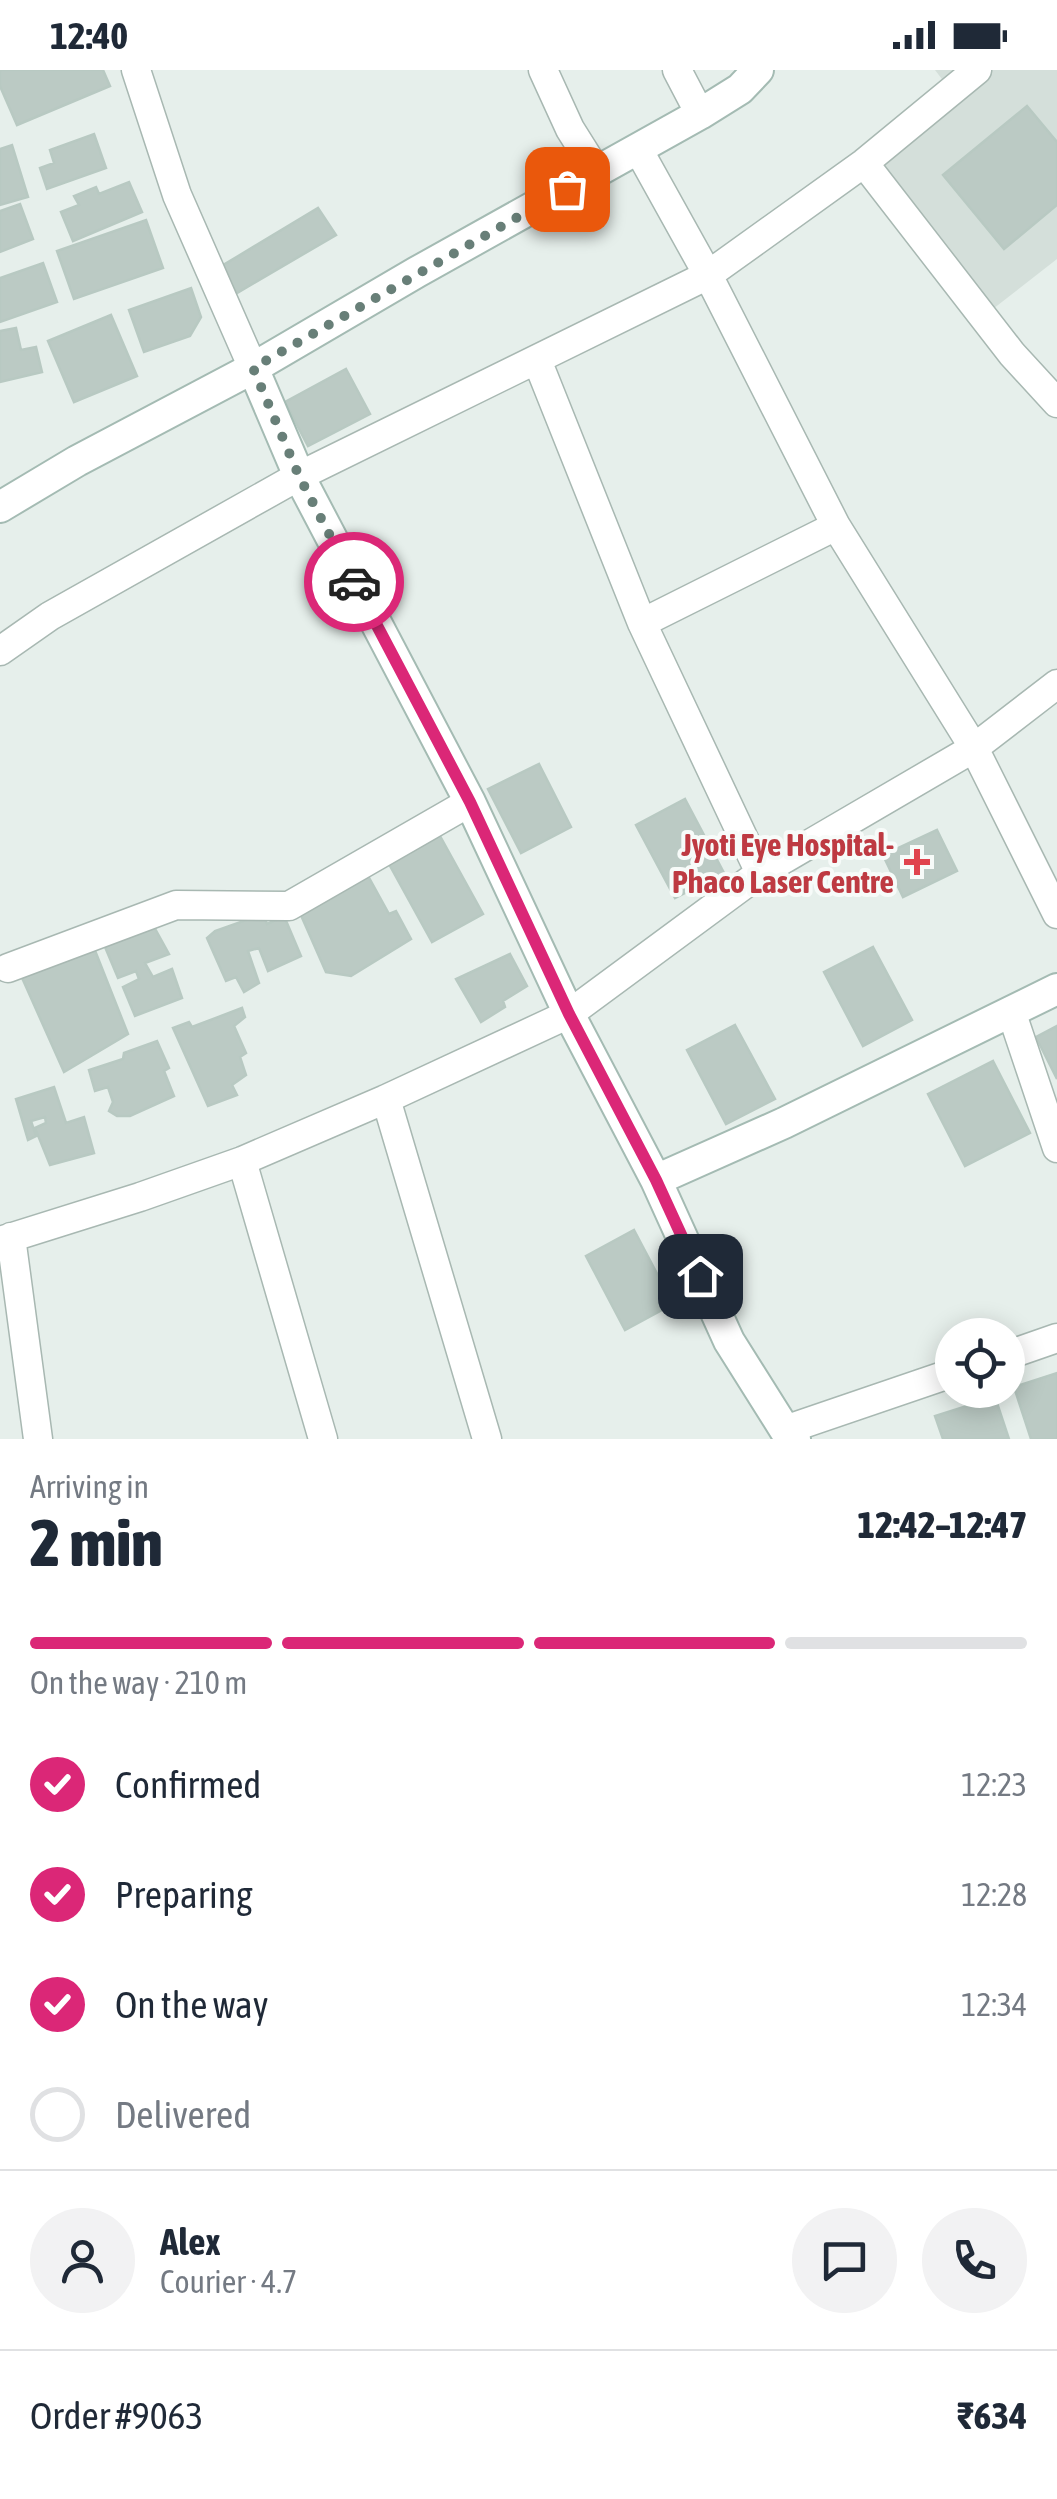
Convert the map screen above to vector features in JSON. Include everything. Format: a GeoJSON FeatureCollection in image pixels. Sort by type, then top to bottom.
{"type":"FeatureCollection","features":[{"type":"Feature","properties":{"kind":"street"},"geometry":{"type":"LineString","coordinates":[[136,70],[177,194],[299,476],[470,802],[569,1014],[656,1180],[729,1341],[790,1435],[935,1380]]}},
{"type":"Feature","properties":{"kind":"street"},"geometry":{"type":"LineString","coordinates":[[543,70],[570,128],[597,172]]}},
{"type":"Feature","properties":{"kind":"street"},"geometry":{"type":"LineString","coordinates":[[677,70],[700,114]]}},
{"type":"Feature","properties":{"kind":"street"},"geometry":{"type":"LineString","coordinates":[[0,507],[700,114],[740,89],[758,70]]}},
{"type":"Feature","properties":{"kind":"street"},"geometry":{"type":"LineString","coordinates":[[0,652],[50,616],[299,476],[708,276],[864,162],[977,70]]}},
{"type":"Feature","properties":{"kind":"street"},"geometry":{"type":"LineString","coordinates":[[638,149],[836,526],[974,748],[1057,914]]}},
{"type":"Feature","properties":{"kind":"street"},"geometry":{"type":"LineString","coordinates":[[864,162],[1012,354],[1057,403]]}},
{"type":"Feature","properties":{"kind":"street"},"geometry":{"type":"LineString","coordinates":[[537,360],[642,623],[760,873]]}},
{"type":"Feature","properties":{"kind":"street"},"geometry":{"type":"LineString","coordinates":[[642,623],[836,526]]}},
{"type":"Feature","properties":{"kind":"street"},"geometry":{"type":"LineString","coordinates":[[38,1439],[6,1239],[242,1161],[569,1014],[760,873],[974,748],[1057,684]]}},
{"type":"Feature","properties":{"kind":"street"},"geometry":{"type":"LineString","coordinates":[[3,963],[176,905],[289,906],[470,802]]}},
{"type":"Feature","properties":{"kind":"street"},"geometry":{"type":"LineString","coordinates":[[656,1180],[784,1124],[1057,989]]}},
{"type":"Feature","properties":{"kind":"street"},"geometry":{"type":"LineString","coordinates":[[1012,1010],[1057,1148]]}},
{"type":"Feature","properties":{"kind":"street"},"geometry":{"type":"LineString","coordinates":[[386,1099],[487,1439]]}},
{"type":"Feature","properties":{"kind":"street"},"geometry":{"type":"LineString","coordinates":[[242,1161],[323,1439]]}},
{"type":"Feature","properties":{"kind":"street"},"geometry":{"type":"LineString","coordinates":[[1025,1348],[1057,1338]]}},
{"type":"Feature","properties":{"kind":"shaded area"},"geometry":{"type":"Polygon","coordinates":[[[935,70],[1057,70],[1057,259],[980,319],[864,163],[951,91],[935,70]]]}},
{"type":"Feature","properties":{"kind":"building"},"geometry":{"type":"Polygon","coordinates":[[[0,70],[103,70],[110,86],[17,125],[0,86],[0,70]]]}},
{"type":"Feature","properties":{"kind":"building"},"geometry":{"type":"Polygon","coordinates":[[[1027,106],[1057,142],[1057,205],[1004,249],[943,175],[1027,106]]]}},
{"type":"Feature","properties":{"kind":"building"},"geometry":{"type":"Polygon","coordinates":[[[94,134],[106,168],[47,189],[40,168],[54,163],[50,150],[94,134]]]}},
{"type":"Feature","properties":{"kind":"building"},"geometry":{"type":"Polygon","coordinates":[[[12,145],[28,197],[0,205],[0,149],[12,145]]]}},
{"type":"Feature","properties":{"kind":"building"},"geometry":{"type":"Polygon","coordinates":[[[129,182],[142,212],[73,241],[61,212],[79,205],[74,196],[96,187],[99,194],[129,182]]]}},
{"type":"Feature","properties":{"kind":"building"},"geometry":{"type":"Polygon","coordinates":[[[20,204],[33,239],[0,252],[0,211],[20,204]]]}},
{"type":"Feature","properties":{"kind":"building"},"geometry":{"type":"Polygon","coordinates":[[[318,208],[336,235],[237,293],[220,267],[318,208]]]}},
{"type":"Feature","properties":{"kind":"building"},"geometry":{"type":"Polygon","coordinates":[[[146,220],[163,268],[74,299],[57,251],[146,220]]]}},
{"type":"Feature","properties":{"kind":"building"},"geometry":{"type":"Polygon","coordinates":[[[43,263],[57,302],[0,322],[0,278],[43,263]]]}},
{"type":"Feature","properties":{"kind":"building"},"geometry":{"type":"Polygon","coordinates":[[[191,288],[201,317],[190,336],[144,352],[129,310],[191,288]]]}},
{"type":"Feature","properties":{"kind":"building"},"geometry":{"type":"Polygon","coordinates":[[[111,315],[137,376],[74,402],[48,341],[111,315]]]}},
{"type":"Feature","properties":{"kind":"building"},"geometry":{"type":"Polygon","coordinates":[[[16,328],[21,350],[36,347],[42,372],[0,382],[0,331],[16,328]]]}},
{"type":"Feature","properties":{"kind":"building"},"geometry":{"type":"Polygon","coordinates":[[[346,369],[370,414],[308,446],[285,402],[346,369]]]}},
{"type":"Feature","properties":{"kind":"building"},"geometry":{"type":"Polygon","coordinates":[[[539,764],[571,827],[521,853],[488,789],[539,764]]]}},
{"type":"Feature","properties":{"kind":"building"},"geometry":{"type":"Polygon","coordinates":[[[685,799],[724,873],[675,898],[636,825],[685,799]]]}},
{"type":"Feature","properties":{"kind":"building"},"geometry":{"type":"Polygon","coordinates":[[[937,830],[957,871],[903,897],[883,855],[937,830]]]}},
{"type":"Feature","properties":{"kind":"building"},"geometry":{"type":"Polygon","coordinates":[[[440,836],[483,914],[432,942],[389,864],[440,836]]]}},
{"type":"Feature","properties":{"kind":"building"},"geometry":{"type":"Polygon","coordinates":[[[367,874],[389,914],[396,911],[411,939],[351,976],[326,972],[300,913],[367,874]]]}},
{"type":"Feature","properties":{"kind":"building"},"geometry":{"type":"Polygon","coordinates":[[[263,914],[267,924],[284,916],[301,956],[268,971],[259,948],[248,951],[259,983],[244,992],[236,977],[226,981],[207,938],[215,931],[263,914]]]}},
{"type":"Feature","properties":{"kind":"building"},"geometry":{"type":"Polygon","coordinates":[[[153,925],[169,954],[145,963],[153,977],[172,969],[182,998],[135,1016],[123,987],[139,979],[136,971],[118,978],[105,947],[153,925]]]}},
{"type":"Feature","properties":{"kind":"building"},"geometry":{"type":"Polygon","coordinates":[[[92,943],[128,1034],[64,1072],[19,971],[92,943]]]}},
{"type":"Feature","properties":{"kind":"building"},"geometry":{"type":"Polygon","coordinates":[[[873,947],[912,1020],[863,1046],[824,972],[873,947]]]}},
{"type":"Feature","properties":{"kind":"building"},"geometry":{"type":"Polygon","coordinates":[[[510,954],[527,986],[481,1022],[456,979],[510,954]]]}},
{"type":"Feature","properties":{"kind":"building"},"geometry":{"type":"Polygon","coordinates":[[[242,1008],[245,1017],[234,1026],[246,1053],[240,1057],[246,1075],[232,1085],[237,1095],[208,1106],[173,1028],[189,1022],[192,1027],[242,1008]]]}},
{"type":"Feature","properties":{"kind":"building"},"geometry":{"type":"Polygon","coordinates":[[[735,1025],[775,1099],[726,1124],[687,1050],[735,1025]]]}},
{"type":"Feature","properties":{"kind":"building"},"geometry":{"type":"Polygon","coordinates":[[[1057,1026],[1057,1079],[1036,1037],[1057,1026]]]}},
{"type":"Feature","properties":{"kind":"building"},"geometry":{"type":"Polygon","coordinates":[[[157,1041],[169,1068],[164,1071],[174,1096],[130,1116],[117,1116],[109,1111],[113,1102],[108,1087],[95,1091],[89,1070],[123,1059],[124,1053],[157,1041]]]}},
{"type":"Feature","properties":{"kind":"building"},"geometry":{"type":"Polygon","coordinates":[[[993,1061],[1030,1133],[965,1166],[928,1094],[993,1061]]]}},
{"type":"Feature","properties":{"kind":"building"},"geometry":{"type":"Polygon","coordinates":[[[54,1087],[66,1123],[84,1117],[94,1153],[50,1165],[35,1128],[46,1123],[45,1117],[31,1121],[36,1136],[28,1140],[16,1099],[54,1087]]]}},
{"type":"Feature","properties":{"kind":"building"},"geometry":{"type":"Polygon","coordinates":[[[634,1230],[673,1304],[625,1330],[586,1256],[634,1230]]]}},
{"type":"Feature","properties":{"kind":"building"},"geometry":{"type":"Polygon","coordinates":[[[1057,1373],[1057,1439],[1031,1439],[1021,1408],[1025,1408],[1025,1383],[1057,1373]]]}},
{"type":"Feature","properties":{"kind":"building"},"geometry":{"type":"Polygon","coordinates":[[[960,1408],[999,1408],[1009,1439],[943,1439],[935,1416],[960,1408]]]}},
{"type":"Feature","properties":{"kind":"way so far"},"geometry":{"type":"LineString","coordinates":[[354,582],[299,476],[253,368],[567,189]]}},
{"type":"Feature","properties":{"kind":"place","name":"Jyoti Eye Hospital- Phaco Laser Centre"},"geometry":{"type":"Point","coordinates":[917,862]}},
{"type":"Feature","properties":{"kind":"route"},"geometry":{"type":"LineString","coordinates":[[354,582],[470,802],[569,1014],[656,1180],[700,1276]]}}]}
